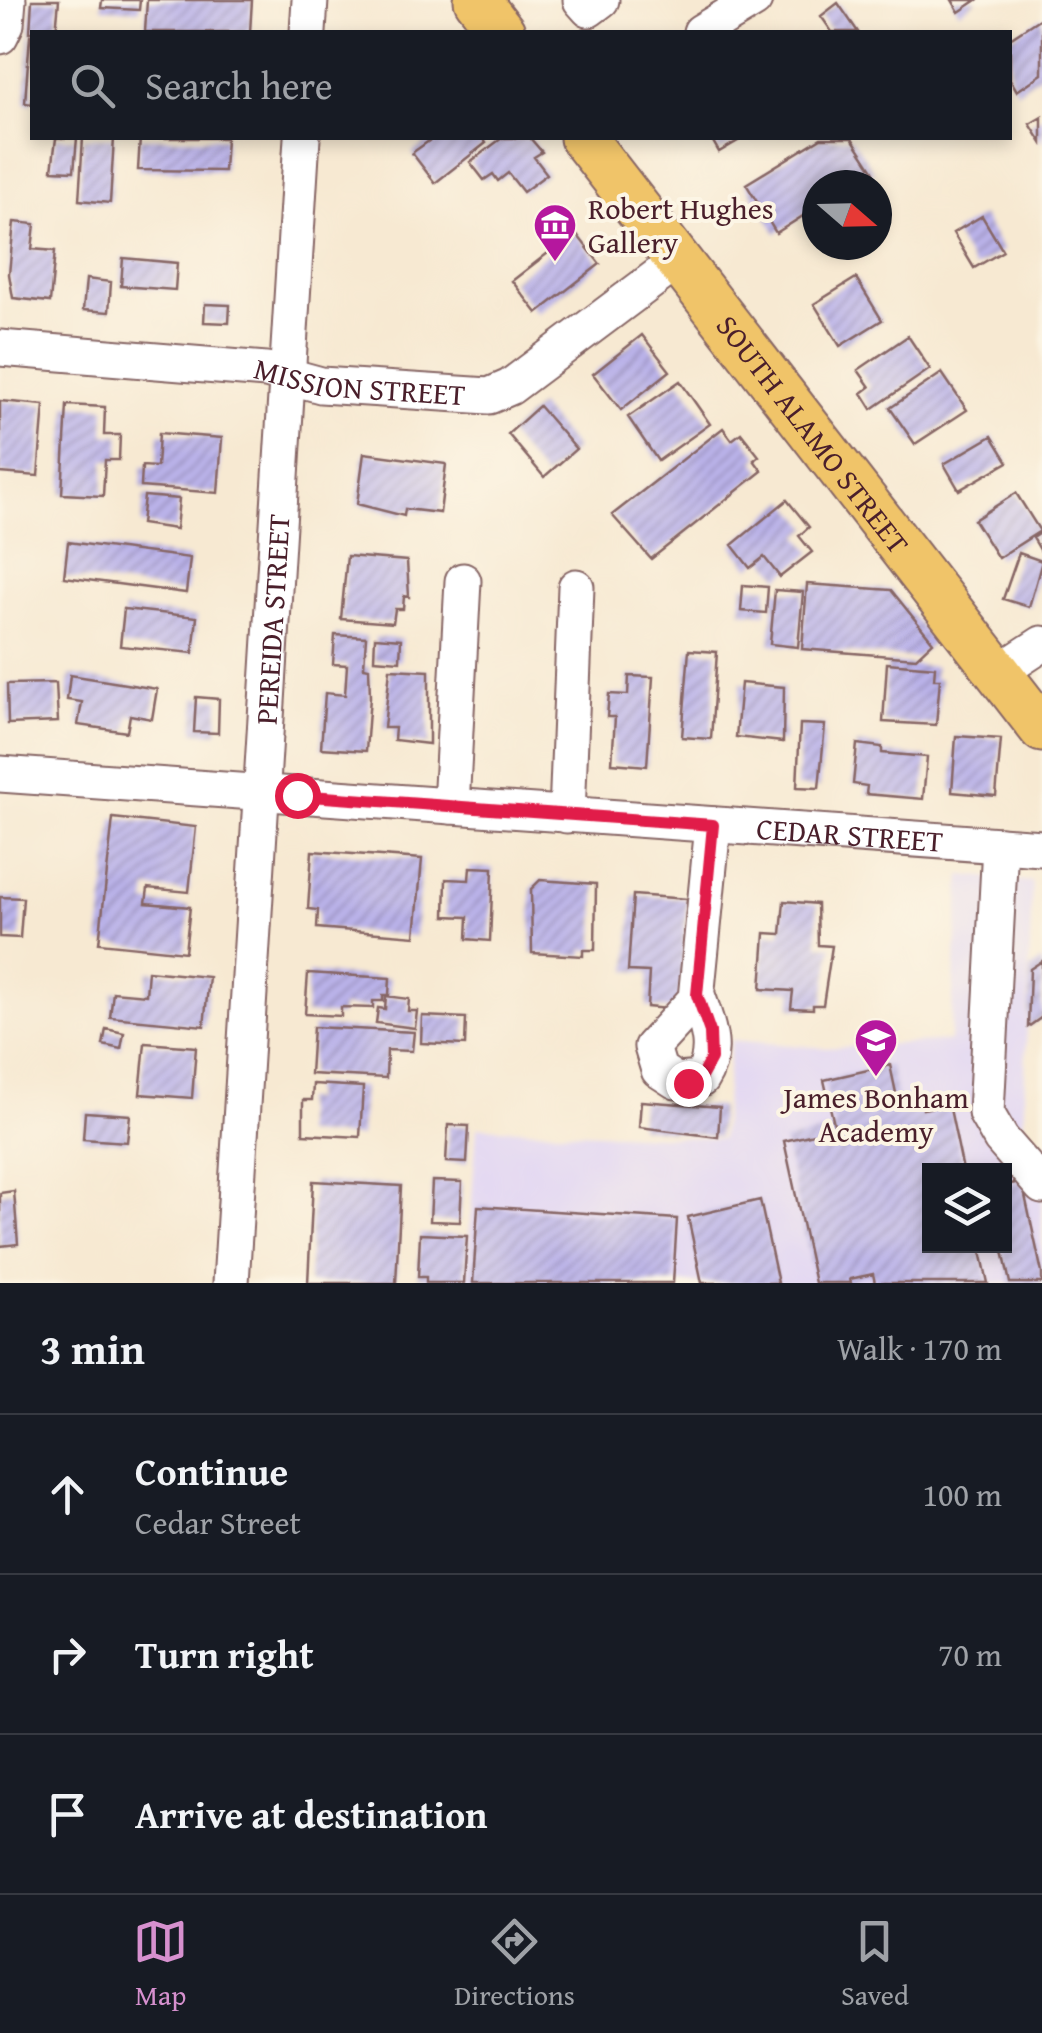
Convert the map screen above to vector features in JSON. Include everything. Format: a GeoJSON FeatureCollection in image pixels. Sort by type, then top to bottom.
{"type":"FeatureCollection","features":[{"type":"Feature","properties":{"kind":"main road"},"geometry":{"type":"LineString","coordinates":[[478,0],[500,30]]}},
{"type":"Feature","properties":{"kind":"main road","name":"SOUTH ALAMO STREET"},"geometry":{"type":"LineString","coordinates":[[585,140],[1042,729]]}},
{"type":"Feature","properties":{"kind":"street"},"geometry":{"type":"LineString","coordinates":[[0,36],[6,24],[8,0]]}},
{"type":"Feature","properties":{"kind":"street"},"geometry":{"type":"LineString","coordinates":[[308,30],[310,0]]}},
{"type":"Feature","properties":{"kind":"street"},"geometry":{"type":"LineString","coordinates":[[581,0],[589,9],[601,0]]}},
{"type":"Feature","properties":{"kind":"street"},"geometry":{"type":"LineString","coordinates":[[705,30],[746,2]]}},
{"type":"Feature","properties":{"kind":"street","name":"PEREIDA STREET"},"geometry":{"type":"LineString","coordinates":[[231,1283],[302,140]]}},
{"type":"Feature","properties":{"kind":"street","name":"MISSION STREET"},"geometry":{"type":"LineString","coordinates":[[0,348],[287,376],[321,385],[489,396],[510,387],[678,261]]}},
{"type":"Feature","properties":{"kind":"street"},"geometry":{"type":"LineString","coordinates":[[451,806],[463,581]]}},
{"type":"Feature","properties":{"kind":"street"},"geometry":{"type":"LineString","coordinates":[[567,814],[576,588]]}},
{"type":"Feature","properties":{"kind":"street"},"geometry":{"type":"LineString","coordinates":[[1000,672],[1042,644]]}},
{"type":"Feature","properties":{"kind":"street","name":"CEDAR STREET"},"geometry":{"type":"LineString","coordinates":[[0,774],[1042,848]]}},
{"type":"Feature","properties":{"kind":"street"},"geometry":{"type":"LineString","coordinates":[[697,995],[713,825]]}},
{"type":"Feature","properties":{"kind":"street"},"geometry":{"type":"LineString","coordinates":[[1000,845],[986,1113],[1000,1139],[1042,1186]]}},
{"type":"Feature","properties":{"kind":"shaded area","name":"James Bonham Academy"},"geometry":{"type":"Polygon","coordinates":[[[961,875],[1032,882],[1023,1132],[1042,1150],[1042,1283],[466,1283],[477,1127],[721,1139],[731,1040],[826,1048],[950,1041],[961,875]]]}},
{"type":"Feature","properties":{"kind":"building"},"geometry":{"type":"Polygon","coordinates":[[[32,0],[59,0],[56,30],[30,30],[32,0]]]}},
{"type":"Feature","properties":{"kind":"building"},"geometry":{"type":"Polygon","coordinates":[[[102,0],[140,0],[139,10],[101,8],[102,0]]]}},
{"type":"Feature","properties":{"kind":"building"},"geometry":{"type":"Polygon","coordinates":[[[147,0],[252,0],[250,30],[145,30],[147,0]]]}},
{"type":"Feature","properties":{"kind":"building"},"geometry":{"type":"Polygon","coordinates":[[[952,0],[977,0],[959,12],[952,0]]]}},
{"type":"Feature","properties":{"kind":"building"},"geometry":{"type":"Polygon","coordinates":[[[838,3],[857,30],[831,30],[821,16],[838,3]]]}},
{"type":"Feature","properties":{"kind":"building"},"geometry":{"type":"Polygon","coordinates":[[[1042,17],[1042,74],[1017,91],[1012,82],[1012,37],[1042,17]]]}},
{"type":"Feature","properties":{"kind":"building"},"geometry":{"type":"Polygon","coordinates":[[[30,35],[30,104],[25,103],[30,35]]]}},
{"type":"Feature","properties":{"kind":"building"},"geometry":{"type":"Polygon","coordinates":[[[1042,117],[1042,143],[1030,124],[1042,117]]]}},
{"type":"Feature","properties":{"kind":"building"},"geometry":{"type":"Polygon","coordinates":[[[56,140],[77,140],[74,171],[52,170],[56,140]]]}},
{"type":"Feature","properties":{"kind":"building"},"geometry":{"type":"Polygon","coordinates":[[[83,140],[114,140],[110,203],[79,200],[83,140]]]}},
{"type":"Feature","properties":{"kind":"building"},"geometry":{"type":"Polygon","coordinates":[[[140,140],[226,140],[224,171],[138,170],[140,140]]]}},
{"type":"Feature","properties":{"kind":"building"},"geometry":{"type":"Polygon","coordinates":[[[430,140],[486,143],[435,183],[412,153],[430,140]]]}},
{"type":"Feature","properties":{"kind":"building"},"geometry":{"type":"Polygon","coordinates":[[[499,140],[532,140],[542,152],[534,157],[547,174],[523,192],[508,173],[498,181],[493,174],[484,180],[470,162],[499,140]]]}},
{"type":"Feature","properties":{"kind":"building"},"geometry":{"type":"Polygon","coordinates":[[[712,140],[740,140],[719,152],[712,140]]]}},
{"type":"Feature","properties":{"kind":"building"},"geometry":{"type":"Polygon","coordinates":[[[818,140],[853,140],[873,170],[802,170],[802,217],[776,233],[746,184],[818,140]]]}},
{"type":"Feature","properties":{"kind":"building"},"geometry":{"type":"Polygon","coordinates":[[[982,216],[1003,251],[974,268],[953,233],[982,216]]]}},
{"type":"Feature","properties":{"kind":"building"},"geometry":{"type":"Polygon","coordinates":[[[14,222],[35,224],[32,249],[55,251],[50,302],[13,298],[9,274],[14,222]]]}},
{"type":"Feature","properties":{"kind":"building"},"geometry":{"type":"Polygon","coordinates":[[[575,232],[600,264],[537,313],[512,281],[575,232]]]}},
{"type":"Feature","properties":{"kind":"building"},"geometry":{"type":"Polygon","coordinates":[[[123,258],[177,263],[175,290],[121,286],[123,258]]]}},
{"type":"Feature","properties":{"kind":"building"},"geometry":{"type":"Polygon","coordinates":[[[856,278],[882,320],[840,346],[814,304],[856,278]]]}},
{"type":"Feature","properties":{"kind":"building"},"geometry":{"type":"Polygon","coordinates":[[[86,279],[111,282],[109,312],[83,310],[86,279]]]}},
{"type":"Feature","properties":{"kind":"building"},"geometry":{"type":"Polygon","coordinates":[[[205,304],[230,305],[229,323],[204,322],[205,304]]]}},
{"type":"Feature","properties":{"kind":"building"},"geometry":{"type":"Polygon","coordinates":[[[642,335],[670,371],[621,410],[593,374],[642,335]]]}},
{"type":"Feature","properties":{"kind":"building"},"geometry":{"type":"Polygon","coordinates":[[[908,336],[930,369],[872,409],[862,393],[870,387],[858,370],[908,336]]]}},
{"type":"Feature","properties":{"kind":"building"},"geometry":{"type":"Polygon","coordinates":[[[942,373],[967,410],[915,444],[890,408],[942,373]]]}},
{"type":"Feature","properties":{"kind":"building"},"geometry":{"type":"Polygon","coordinates":[[[680,381],[710,424],[658,461],[628,417],[680,381]]]}},
{"type":"Feature","properties":{"kind":"building"},"geometry":{"type":"Polygon","coordinates":[[[0,401],[44,405],[38,476],[0,473],[0,401]]]}},
{"type":"Feature","properties":{"kind":"building"},"geometry":{"type":"Polygon","coordinates":[[[67,405],[105,407],[104,435],[120,435],[119,460],[105,460],[103,496],[62,494],[67,405]]]}},
{"type":"Feature","properties":{"kind":"building"},"geometry":{"type":"Polygon","coordinates":[[[539,406],[576,449],[544,477],[508,434],[539,406]]]}},
{"type":"Feature","properties":{"kind":"building"},"geometry":{"type":"Polygon","coordinates":[[[723,428],[732,440],[741,433],[759,456],[754,460],[762,471],[651,559],[612,515],[723,428]]]}},
{"type":"Feature","properties":{"kind":"building"},"geometry":{"type":"Polygon","coordinates":[[[159,433],[222,438],[218,493],[141,487],[142,466],[157,467],[159,433]]]}},
{"type":"Feature","properties":{"kind":"building"},"geometry":{"type":"Polygon","coordinates":[[[992,436],[1008,462],[959,490],[944,464],[992,436]]]}},
{"type":"Feature","properties":{"kind":"building"},"geometry":{"type":"Polygon","coordinates":[[[364,453],[446,464],[440,513],[405,509],[404,516],[357,504],[364,453]]]}},
{"type":"Feature","properties":{"kind":"building"},"geometry":{"type":"Polygon","coordinates":[[[1016,493],[1040,531],[998,558],[974,520],[1016,493]]]}},
{"type":"Feature","properties":{"kind":"building"},"geometry":{"type":"Polygon","coordinates":[[[144,496],[179,499],[176,529],[141,524],[144,496]]]}},
{"type":"Feature","properties":{"kind":"building"},"geometry":{"type":"Polygon","coordinates":[[[787,500],[809,527],[799,536],[812,552],[780,577],[764,557],[750,568],[732,545],[787,500]]]}},
{"type":"Feature","properties":{"kind":"building"},"geometry":{"type":"Polygon","coordinates":[[[1042,532],[1042,553],[1033,538],[1042,532]]]}},
{"type":"Feature","properties":{"kind":"building"},"geometry":{"type":"Polygon","coordinates":[[[68,542],[190,558],[186,593],[64,577],[68,542]]]}},
{"type":"Feature","properties":{"kind":"building"},"geometry":{"type":"Polygon","coordinates":[[[1019,553],[1042,561],[1029,607],[1003,599],[1019,553]]]}},
{"type":"Feature","properties":{"kind":"building"},"geometry":{"type":"Polygon","coordinates":[[[347,556],[407,561],[409,597],[404,596],[403,609],[395,609],[393,623],[341,619],[347,556]]]}},
{"type":"Feature","properties":{"kind":"building"},"geometry":{"type":"Polygon","coordinates":[[[807,584],[891,590],[933,642],[916,658],[802,649],[807,584]]]}},
{"type":"Feature","properties":{"kind":"building"},"geometry":{"type":"Polygon","coordinates":[[[743,585],[768,587],[766,613],[741,611],[743,585]]]}},
{"type":"Feature","properties":{"kind":"building"},"geometry":{"type":"Polygon","coordinates":[[[775,590],[803,592],[798,647],[770,644],[775,590]]]}},
{"type":"Feature","properties":{"kind":"building"},"geometry":{"type":"Polygon","coordinates":[[[124,609],[197,617],[193,653],[120,646],[124,609]]]}},
{"type":"Feature","properties":{"kind":"building"},"geometry":{"type":"Polygon","coordinates":[[[335,635],[366,637],[364,667],[369,668],[370,697],[366,751],[321,748],[325,693],[345,695],[347,665],[333,664],[335,635]]]}},
{"type":"Feature","properties":{"kind":"building"},"geometry":{"type":"Polygon","coordinates":[[[375,637],[401,639],[400,661],[374,659],[375,637]]]}},
{"type":"Feature","properties":{"kind":"building"},"geometry":{"type":"Polygon","coordinates":[[[689,650],[717,652],[711,739],[682,737],[689,650]]]}},
{"type":"Feature","properties":{"kind":"building"},"geometry":{"type":"Polygon","coordinates":[[[887,663],[935,667],[934,679],[940,679],[936,725],[883,722],[887,663]]]}},
{"type":"Feature","properties":{"kind":"building"},"geometry":{"type":"Polygon","coordinates":[[[390,669],[429,671],[429,744],[394,740],[395,728],[384,728],[390,669]]]}},
{"type":"Feature","properties":{"kind":"building"},"geometry":{"type":"Polygon","coordinates":[[[70,675],[157,689],[152,719],[130,715],[127,732],[78,725],[82,702],[67,700],[70,675]]]}},
{"type":"Feature","properties":{"kind":"building"},"geometry":{"type":"Polygon","coordinates":[[[629,676],[653,677],[647,766],[612,763],[615,717],[607,717],[609,694],[628,695],[629,676]]]}},
{"type":"Feature","properties":{"kind":"building"},"geometry":{"type":"Polygon","coordinates":[[[56,683],[58,722],[8,724],[7,684],[56,683]]]}},
{"type":"Feature","properties":{"kind":"building"},"geometry":{"type":"Polygon","coordinates":[[[741,683],[784,687],[783,742],[736,737],[741,683]]]}},
{"type":"Feature","properties":{"kind":"building"},"geometry":{"type":"Polygon","coordinates":[[[196,697],[219,699],[218,733],[194,732],[196,697]]]}},
{"type":"Feature","properties":{"kind":"building"},"geometry":{"type":"Polygon","coordinates":[[[800,724],[825,725],[819,788],[797,787],[800,724]]]}},
{"type":"Feature","properties":{"kind":"building"},"geometry":{"type":"Polygon","coordinates":[[[956,736],[1001,739],[996,796],[952,792],[956,736]]]}},
{"type":"Feature","properties":{"kind":"building"},"geometry":{"type":"Polygon","coordinates":[[[857,744],[882,747],[882,753],[927,757],[923,799],[866,794],[867,786],[853,784],[857,744]]]}},
{"type":"Feature","properties":{"kind":"building"},"geometry":{"type":"Polygon","coordinates":[[[113,818],[196,827],[189,892],[148,888],[146,903],[190,907],[185,952],[99,943],[113,818]]]}},
{"type":"Feature","properties":{"kind":"building"},"geometry":{"type":"Polygon","coordinates":[[[312,851],[422,859],[415,936],[317,928],[318,910],[308,909],[312,851]]]}},
{"type":"Feature","properties":{"kind":"building"},"geometry":{"type":"Polygon","coordinates":[[[470,867],[493,868],[490,941],[467,939],[468,917],[445,916],[446,879],[469,880],[470,867]]]}},
{"type":"Feature","properties":{"kind":"building"},"geometry":{"type":"Polygon","coordinates":[[[540,880],[596,884],[595,950],[583,950],[583,956],[532,953],[531,889],[540,880]]]}},
{"type":"Feature","properties":{"kind":"building"},"geometry":{"type":"Polygon","coordinates":[[[633,895],[687,899],[679,1010],[647,1007],[649,972],[628,971],[633,895]]]}},
{"type":"Feature","properties":{"kind":"building"},"geometry":{"type":"Polygon","coordinates":[[[0,897],[23,898],[20,938],[0,937],[0,897]]]}},
{"type":"Feature","properties":{"kind":"building"},"geometry":{"type":"Polygon","coordinates":[[[784,901],[817,904],[818,945],[832,946],[823,1005],[813,1005],[813,1009],[791,1008],[793,991],[761,989],[765,933],[781,934],[784,901]]]}},
{"type":"Feature","properties":{"kind":"building"},"geometry":{"type":"Polygon","coordinates":[[[1042,961],[1042,1017],[1028,1027],[1030,969],[1042,961]]]}},
{"type":"Feature","properties":{"kind":"building"},"geometry":{"type":"Polygon","coordinates":[[[148,971],[209,977],[204,1026],[110,1017],[113,992],[146,995],[148,971]]]}},
{"type":"Feature","properties":{"kind":"building"},"geometry":{"type":"Polygon","coordinates":[[[308,973],[390,978],[389,995],[383,995],[383,1001],[373,1001],[373,1008],[341,1007],[341,1016],[305,1014],[308,973]]]}},
{"type":"Feature","properties":{"kind":"building"},"geometry":{"type":"Polygon","coordinates":[[[386,996],[409,999],[408,1011],[417,1011],[415,1028],[376,1023],[378,1008],[385,1009],[386,996]]]}},
{"type":"Feature","properties":{"kind":"building"},"geometry":{"type":"Polygon","coordinates":[[[422,1016],[466,1018],[465,1045],[421,1043],[422,1016]]]}},
{"type":"Feature","properties":{"kind":"building"},"geometry":{"type":"Polygon","coordinates":[[[313,1027],[414,1032],[412,1051],[387,1050],[386,1078],[310,1074],[313,1027]]]}},
{"type":"Feature","properties":{"kind":"building"},"geometry":{"type":"Polygon","coordinates":[[[106,1029],[124,1033],[121,1049],[103,1045],[106,1029]]]}},
{"type":"Feature","properties":{"kind":"building"},"geometry":{"type":"Polygon","coordinates":[[[145,1043],[196,1047],[192,1098],[140,1094],[145,1043]]]}},
{"type":"Feature","properties":{"kind":"building"},"geometry":{"type":"Polygon","coordinates":[[[890,1065],[899,1107],[922,1102],[923,1109],[949,1104],[962,1163],[922,1163],[922,1253],[981,1253],[988,1283],[875,1283],[873,1274],[850,1279],[851,1283],[815,1283],[784,1141],[835,1129],[824,1080],[890,1065]]]}},
{"type":"Feature","properties":{"kind":"building"},"geometry":{"type":"Polygon","coordinates":[[[313,1084],[363,1087],[360,1137],[303,1134],[303,1100],[312,1100],[313,1084]]]}},
{"type":"Feature","properties":{"kind":"building"},"geometry":{"type":"Polygon","coordinates":[[[641,1101],[720,1107],[718,1137],[639,1127],[641,1101]]]}},
{"type":"Feature","properties":{"kind":"building"},"geometry":{"type":"Polygon","coordinates":[[[85,1112],[130,1115],[127,1142],[83,1139],[85,1112]]]}},
{"type":"Feature","properties":{"kind":"building"},"geometry":{"type":"Polygon","coordinates":[[[448,1125],[469,1126],[467,1163],[446,1162],[448,1125]]]}},
{"type":"Feature","properties":{"kind":"building"},"geometry":{"type":"Polygon","coordinates":[[[313,1181],[401,1186],[396,1283],[308,1283],[313,1181]]]}},
{"type":"Feature","properties":{"kind":"building"},"geometry":{"type":"Polygon","coordinates":[[[432,1181],[462,1182],[460,1222],[430,1221],[432,1181]]]}},
{"type":"Feature","properties":{"kind":"building"},"geometry":{"type":"Polygon","coordinates":[[[1022,1182],[1042,1283],[1010,1283],[1004,1253],[1012,1253],[1012,1184],[1022,1182]]]}},
{"type":"Feature","properties":{"kind":"building"},"geometry":{"type":"Polygon","coordinates":[[[14,1191],[18,1244],[0,1246],[0,1193],[14,1191]]]}},
{"type":"Feature","properties":{"kind":"building"},"geometry":{"type":"Polygon","coordinates":[[[760,1200],[778,1283],[702,1283],[688,1217],[760,1200]]]}},
{"type":"Feature","properties":{"kind":"building"},"geometry":{"type":"Polygon","coordinates":[[[478,1206],[677,1219],[673,1283],[473,1283],[478,1206]]]}},
{"type":"Feature","properties":{"kind":"building"},"geometry":{"type":"Polygon","coordinates":[[[420,1234],[467,1236],[464,1283],[426,1283],[426,1277],[418,1277],[420,1234]]]}},
{"type":"Feature","properties":{"kind":"place","name":"Robert Hughes Gallery"},"geometry":{"type":"Point","coordinates":[555,263]}},
{"type":"Feature","properties":{"kind":"place","name":"James Bonham Academy"},"geometry":{"type":"Point","coordinates":[876,1078]}},
{"type":"Feature","properties":{"kind":"route"},"geometry":{"type":"LineString","coordinates":[[297,795],[713,825],[697,995],[710,1032],[711,1059],[700,1079],[688,1083]]}}]}
